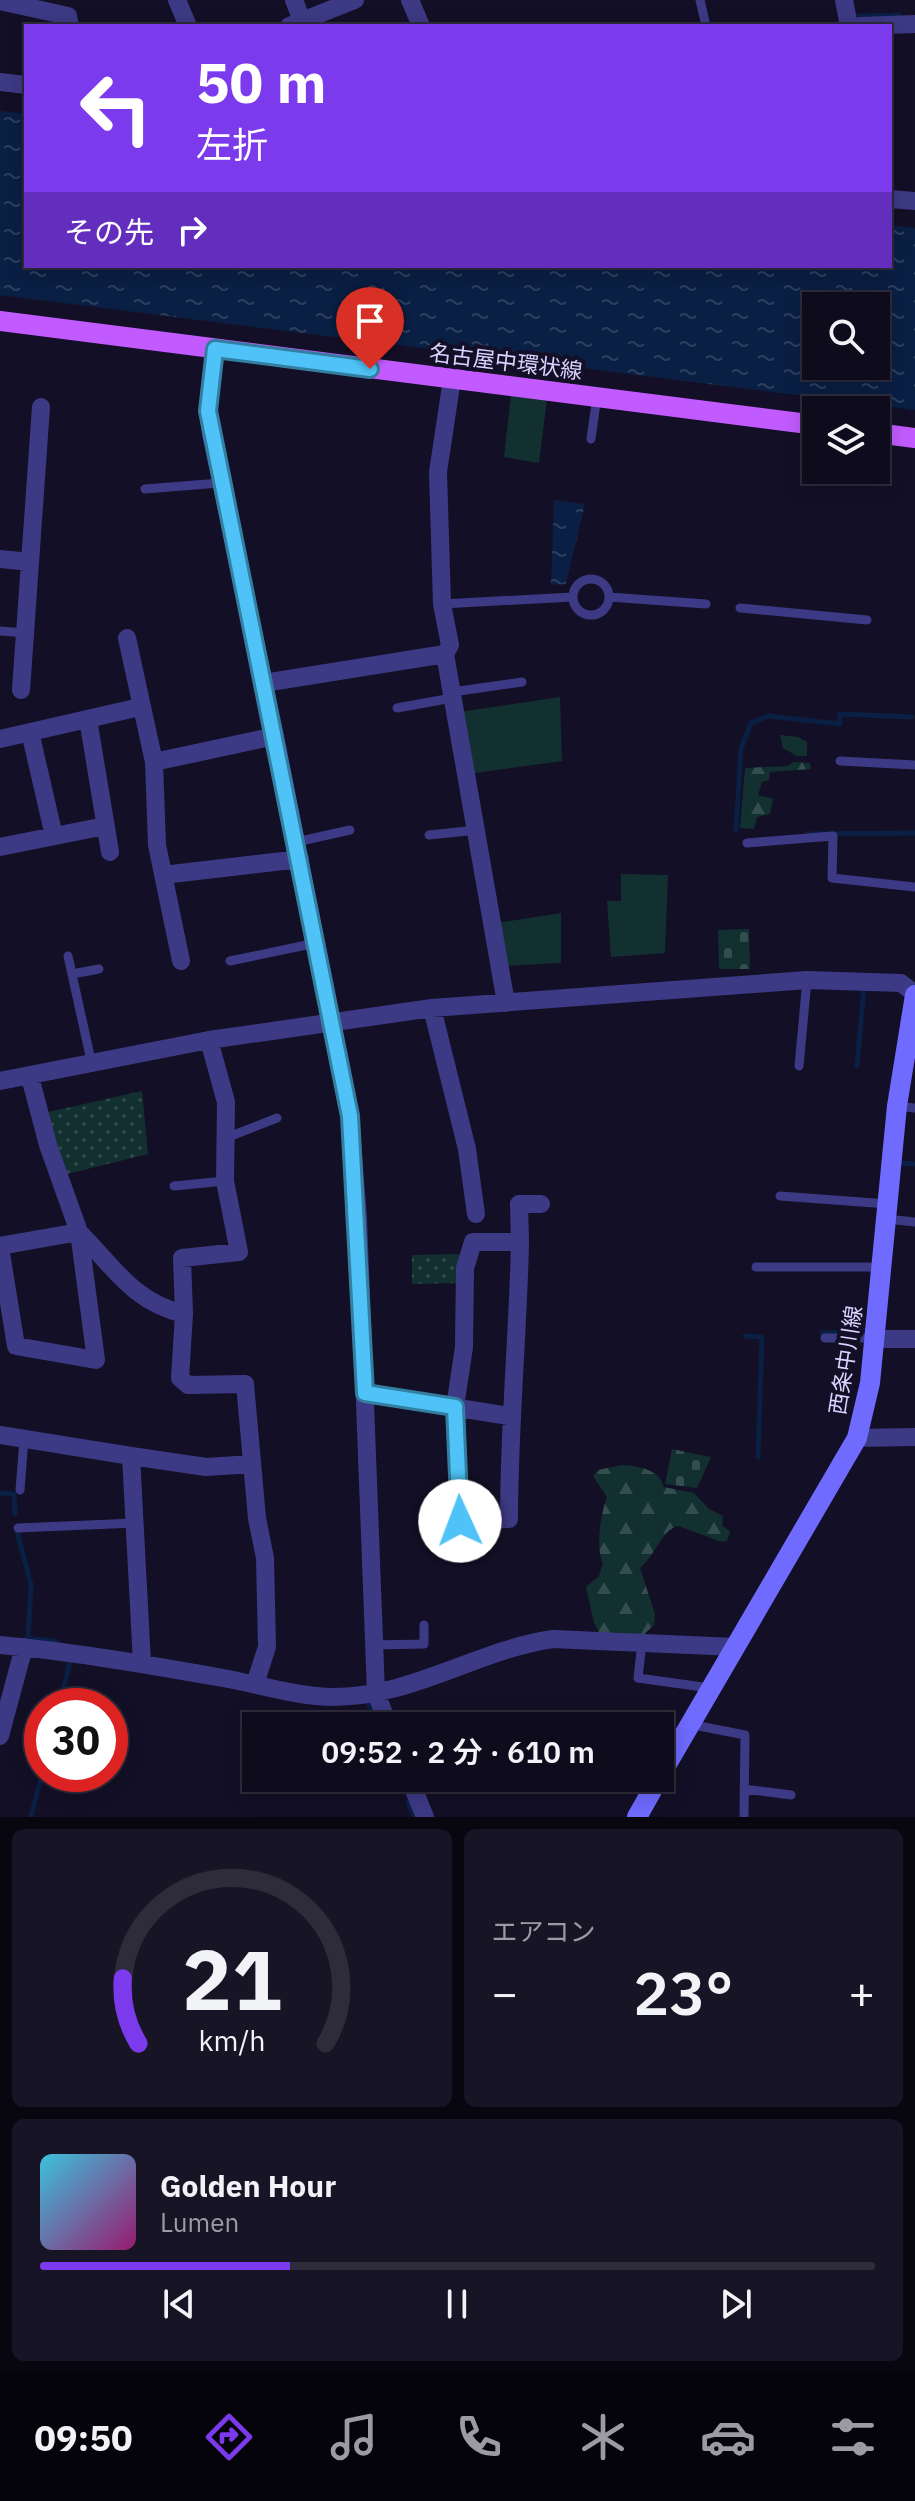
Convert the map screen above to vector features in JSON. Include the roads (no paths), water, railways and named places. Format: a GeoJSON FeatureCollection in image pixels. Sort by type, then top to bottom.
{"type":"FeatureCollection","features":[{"type":"Feature","properties":{"kind":"main road","name":"名古屋中環状線"},"geometry":{"type":"LineString","coordinates":[[0,321],[802,423]]}},
{"type":"Feature","properties":{"kind":"main road"},"geometry":{"type":"LineString","coordinates":[[890,435],[915,438]]}},
{"type":"Feature","properties":{"kind":"main road","name":"西条中川線"},"geometry":{"type":"LineString","coordinates":[[674,1750],[787,1552],[857,1438],[870,1383],[887,1211],[906,1107],[915,994]]}},
{"type":"Feature","properties":{"kind":"main road","name":"西条中川線"},"geometry":{"type":"LineString","coordinates":[[637,1817],[651,1792]]}},
{"type":"Feature","properties":{"kind":"street"},"geometry":{"type":"LineString","coordinates":[[177,0],[187,24]]}},
{"type":"Feature","properties":{"kind":"street"},"geometry":{"type":"LineString","coordinates":[[294,0],[298,24],[355,0]]}},
{"type":"Feature","properties":{"kind":"street"},"geometry":{"type":"LineString","coordinates":[[410,0],[420,24]]}},
{"type":"Feature","properties":{"kind":"street"},"geometry":{"type":"LineString","coordinates":[[844,0],[849,24]]}},
{"type":"Feature","properties":{"kind":"street"},"geometry":{"type":"LineString","coordinates":[[0,1],[71,14]]}},
{"type":"Feature","properties":{"kind":"street"},"geometry":{"type":"LineString","coordinates":[[892,25],[915,24]]}},
{"type":"Feature","properties":{"kind":"street"},"geometry":{"type":"LineString","coordinates":[[0,82],[24,85]]}},
{"type":"Feature","properties":{"kind":"street"},"geometry":{"type":"LineString","coordinates":[[892,199],[915,201]]}},
{"type":"Feature","properties":{"kind":"street"},"geometry":{"type":"LineString","coordinates":[[215,349],[208,411],[220,483],[275,736],[350,1116],[365,1393],[376,1693],[383,1712]]}},
{"type":"Feature","properties":{"kind":"street"},"geometry":{"type":"LineString","coordinates":[[452,379],[438,472],[442,604],[450,645],[445,654],[506,1003]]}},
{"type":"Feature","properties":{"kind":"street"},"geometry":{"type":"LineString","coordinates":[[21,690],[41,407]]}},
{"type":"Feature","properties":{"kind":"street"},"geometry":{"type":"LineString","coordinates":[[0,559],[30,562]]}},
{"type":"Feature","properties":{"kind":"street"},"geometry":{"type":"LineString","coordinates":[[127,638],[154,762],[157,845],[181,961]]}},
{"type":"Feature","properties":{"kind":"street"},"geometry":{"type":"LineString","coordinates":[[264,683],[445,654]]}},
{"type":"Feature","properties":{"kind":"street"},"geometry":{"type":"LineString","coordinates":[[0,739],[140,707]]}},
{"type":"Feature","properties":{"kind":"street"},"geometry":{"type":"LineString","coordinates":[[88,719],[110,852]]}},
{"type":"Feature","properties":{"kind":"street"},"geometry":{"type":"LineString","coordinates":[[30,732],[54,836]]}},
{"type":"Feature","properties":{"kind":"street"},"geometry":{"type":"LineString","coordinates":[[154,762],[275,736]]}},
{"type":"Feature","properties":{"kind":"street"},"geometry":{"type":"LineString","coordinates":[[0,847],[105,826]]}},
{"type":"Feature","properties":{"kind":"street"},"geometry":{"type":"LineString","coordinates":[[163,875],[298,851]]}},
{"type":"Feature","properties":{"kind":"street"},"geometry":{"type":"LineString","coordinates":[[0,1081],[209,1040],[432,1008],[807,980],[901,983],[915,994]]}},
{"type":"Feature","properties":{"kind":"street"},"geometry":{"type":"LineString","coordinates":[[432,1008],[467,1149],[476,1214]]}},
{"type":"Feature","properties":{"kind":"street"},"geometry":{"type":"LineString","coordinates":[[209,1040],[226,1102],[225,1181],[239,1252],[182,1258],[184,1314],[180,1378],[188,1385],[245,1384],[265,1558],[267,1643],[255,1684]]}},
{"type":"Feature","properties":{"kind":"street"},"geometry":{"type":"LineString","coordinates":[[30,1077],[48,1145],[79,1232],[96,1360],[16,1346],[6,1316],[0,1246],[79,1232]]}},
{"type":"Feature","properties":{"kind":"street"},"geometry":{"type":"LineString","coordinates":[[520,1242],[473,1242],[465,1268],[464,1347],[455,1407],[460,1521],[509,1519],[509,1416],[517,1357],[520,1242],[519,1204],[541,1204]]}},
{"type":"Feature","properties":{"kind":"street"},"geometry":{"type":"LineString","coordinates":[[79,1232],[133,1292],[158,1308],[184,1314]]}},
{"type":"Feature","properties":{"kind":"street"},"geometry":{"type":"LineString","coordinates":[[875,1338],[915,1339]]}},
{"type":"Feature","properties":{"kind":"street"},"geometry":{"type":"LineString","coordinates":[[365,1393],[509,1416]]}},
{"type":"Feature","properties":{"kind":"street"},"geometry":{"type":"LineString","coordinates":[[0,1435],[206,1467],[252,1464]]}},
{"type":"Feature","properties":{"kind":"street"},"geometry":{"type":"LineString","coordinates":[[857,1438],[915,1437]]}},
{"type":"Feature","properties":{"kind":"street"},"geometry":{"type":"LineString","coordinates":[[131,1456],[142,1663]]}},
{"type":"Feature","properties":{"kind":"street"},"geometry":{"type":"LineString","coordinates":[[0,1645],[142,1663],[329,1697],[376,1693],[435,1678],[527,1643],[553,1639],[735,1647]]}},
{"type":"Feature","properties":{"kind":"street"},"geometry":{"type":"LineString","coordinates":[[0,1736],[24,1647]]}},
{"type":"Feature","properties":{"kind":"street"},"geometry":{"type":"LineString","coordinates":[[415,1792],[425,1817]]}},
{"type":"Feature","properties":{"kind":"lane"},"geometry":{"type":"LineString","coordinates":[[700,0],[706,24]]}},
{"type":"Feature","properties":{"kind":"lane"},"geometry":{"type":"LineString","coordinates":[[591,439],[597,396]]}},
{"type":"Feature","properties":{"kind":"lane"},"geometry":{"type":"LineString","coordinates":[[145,489],[220,483]]}},
{"type":"Feature","properties":{"kind":"lane"},"geometry":{"type":"LineString","coordinates":[[591,579],[606,588],[609,597],[603,611],[596,615],[580,611],[573,597],[582,582],[591,579]]}},
{"type":"Feature","properties":{"kind":"lane"},"geometry":{"type":"LineString","coordinates":[[442,604],[573,597]]}},
{"type":"Feature","properties":{"kind":"lane"},"geometry":{"type":"LineString","coordinates":[[609,597],[706,604]]}},
{"type":"Feature","properties":{"kind":"lane"},"geometry":{"type":"LineString","coordinates":[[740,608],[867,620]]}},
{"type":"Feature","properties":{"kind":"lane"},"geometry":{"type":"LineString","coordinates":[[0,631],[25,633]]}},
{"type":"Feature","properties":{"kind":"lane"},"geometry":{"type":"LineString","coordinates":[[397,708],[522,682]]}},
{"type":"Feature","properties":{"kind":"lane"},"geometry":{"type":"LineString","coordinates":[[840,761],[915,765]]}},
{"type":"Feature","properties":{"kind":"lane"},"geometry":{"type":"LineString","coordinates":[[298,851],[350,830]]}},
{"type":"Feature","properties":{"kind":"lane"},"geometry":{"type":"LineString","coordinates":[[429,835],[477,830]]}},
{"type":"Feature","properties":{"kind":"lane"},"geometry":{"type":"LineString","coordinates":[[747,843],[833,836],[832,878],[915,887]]}},
{"type":"Feature","properties":{"kind":"lane"},"geometry":{"type":"LineString","coordinates":[[230,961],[317,943]]}},
{"type":"Feature","properties":{"kind":"lane"},"geometry":{"type":"LineString","coordinates":[[68,956],[92,1065]]}},
{"type":"Feature","properties":{"kind":"lane"},"geometry":{"type":"LineString","coordinates":[[72,974],[99,969]]}},
{"type":"Feature","properties":{"kind":"lane"},"geometry":{"type":"LineString","coordinates":[[799,1066],[807,980]]}},
{"type":"Feature","properties":{"kind":"lane"},"geometry":{"type":"LineString","coordinates":[[226,1138],[277,1118]]}},
{"type":"Feature","properties":{"kind":"lane"},"geometry":{"type":"LineString","coordinates":[[174,1186],[225,1181]]}},
{"type":"Feature","properties":{"kind":"lane"},"geometry":{"type":"LineString","coordinates":[[780,1196],[887,1211],[915,1222]]}},
{"type":"Feature","properties":{"kind":"lane"},"geometry":{"type":"LineString","coordinates":[[756,1267],[882,1267]]}},
{"type":"Feature","properties":{"kind":"lane"},"geometry":{"type":"LineString","coordinates":[[825,1338],[875,1338]]}},
{"type":"Feature","properties":{"kind":"lane"},"geometry":{"type":"LineString","coordinates":[[20,1490],[24,1439]]}},
{"type":"Feature","properties":{"kind":"lane"},"geometry":{"type":"LineString","coordinates":[[18,1528],[135,1523]]}},
{"type":"Feature","properties":{"kind":"lane"},"geometry":{"type":"LineString","coordinates":[[374,1645],[424,1644],[424,1625]]}},
{"type":"Feature","properties":{"kind":"lane"},"geometry":{"type":"LineString","coordinates":[[642,1643],[638,1678],[711,1688]]}},
{"type":"Feature","properties":{"kind":"lane"},"geometry":{"type":"LineString","coordinates":[[689,1724],[745,1735],[744,1817]]}},
{"type":"Feature","properties":{"kind":"lane"},"geometry":{"type":"LineString","coordinates":[[744,1789],[791,1795]]}},
{"type":"Feature","properties":{"kind":"water"},"geometry":{"type":"Polygon","coordinates":[[[0,111],[24,114],[24,268],[892,268],[892,225],[915,228],[915,410],[890,407],[890,396],[804,396],[0,295],[0,111]]]}},
{"type":"Feature","properties":{"kind":"water"},"geometry":{"type":"Polygon","coordinates":[[[554,500],[585,504],[566,584],[551,585],[554,500]]]}},
{"type":"Feature","properties":{"kind":"waterway"},"geometry":{"type":"LineString","coordinates":[[858,16],[899,15]]}},
{"type":"Feature","properties":{"kind":"waterway"},"geometry":{"type":"LineString","coordinates":[[736,830],[741,749],[751,723],[768,716],[840,724],[840,714],[912,717]]}},
{"type":"Feature","properties":{"kind":"waterway"},"geometry":{"type":"LineString","coordinates":[[808,834],[915,833]]}},
{"type":"Feature","properties":{"kind":"waterway"},"geometry":{"type":"LineString","coordinates":[[857,1066],[864,988]]}},
{"type":"Feature","properties":{"kind":"waterway"},"geometry":{"type":"LineString","coordinates":[[901,1163],[915,1164]]}},
{"type":"Feature","properties":{"kind":"waterway"},"geometry":{"type":"LineString","coordinates":[[822,1333],[869,1330]]}},
{"type":"Feature","properties":{"kind":"waterway"},"geometry":{"type":"LineString","coordinates":[[745,1336],[762,1337],[758,1457]]}},
{"type":"Feature","properties":{"kind":"waterway"},"geometry":{"type":"LineString","coordinates":[[0,1493],[14,1494],[15,1514]]}},
{"type":"Feature","properties":{"kind":"waterway"},"geometry":{"type":"LineString","coordinates":[[16,1527],[31,1585],[28,1638],[57,1642]]}},
{"type":"Feature","properties":{"kind":"waterway"},"geometry":{"type":"LineString","coordinates":[[64,1688],[70,1662]]}},
{"type":"Feature","properties":{"kind":"waterway"},"geometry":{"type":"LineString","coordinates":[[368,1702],[372,1712]]}},
{"type":"Feature","properties":{"kind":"waterway"},"geometry":{"type":"LineString","coordinates":[[31,1817],[37,1792]]}},
{"type":"Feature","properties":{"kind":"waterway"},"geometry":{"type":"LineString","coordinates":[[408,1802],[414,1817]]}}]}
